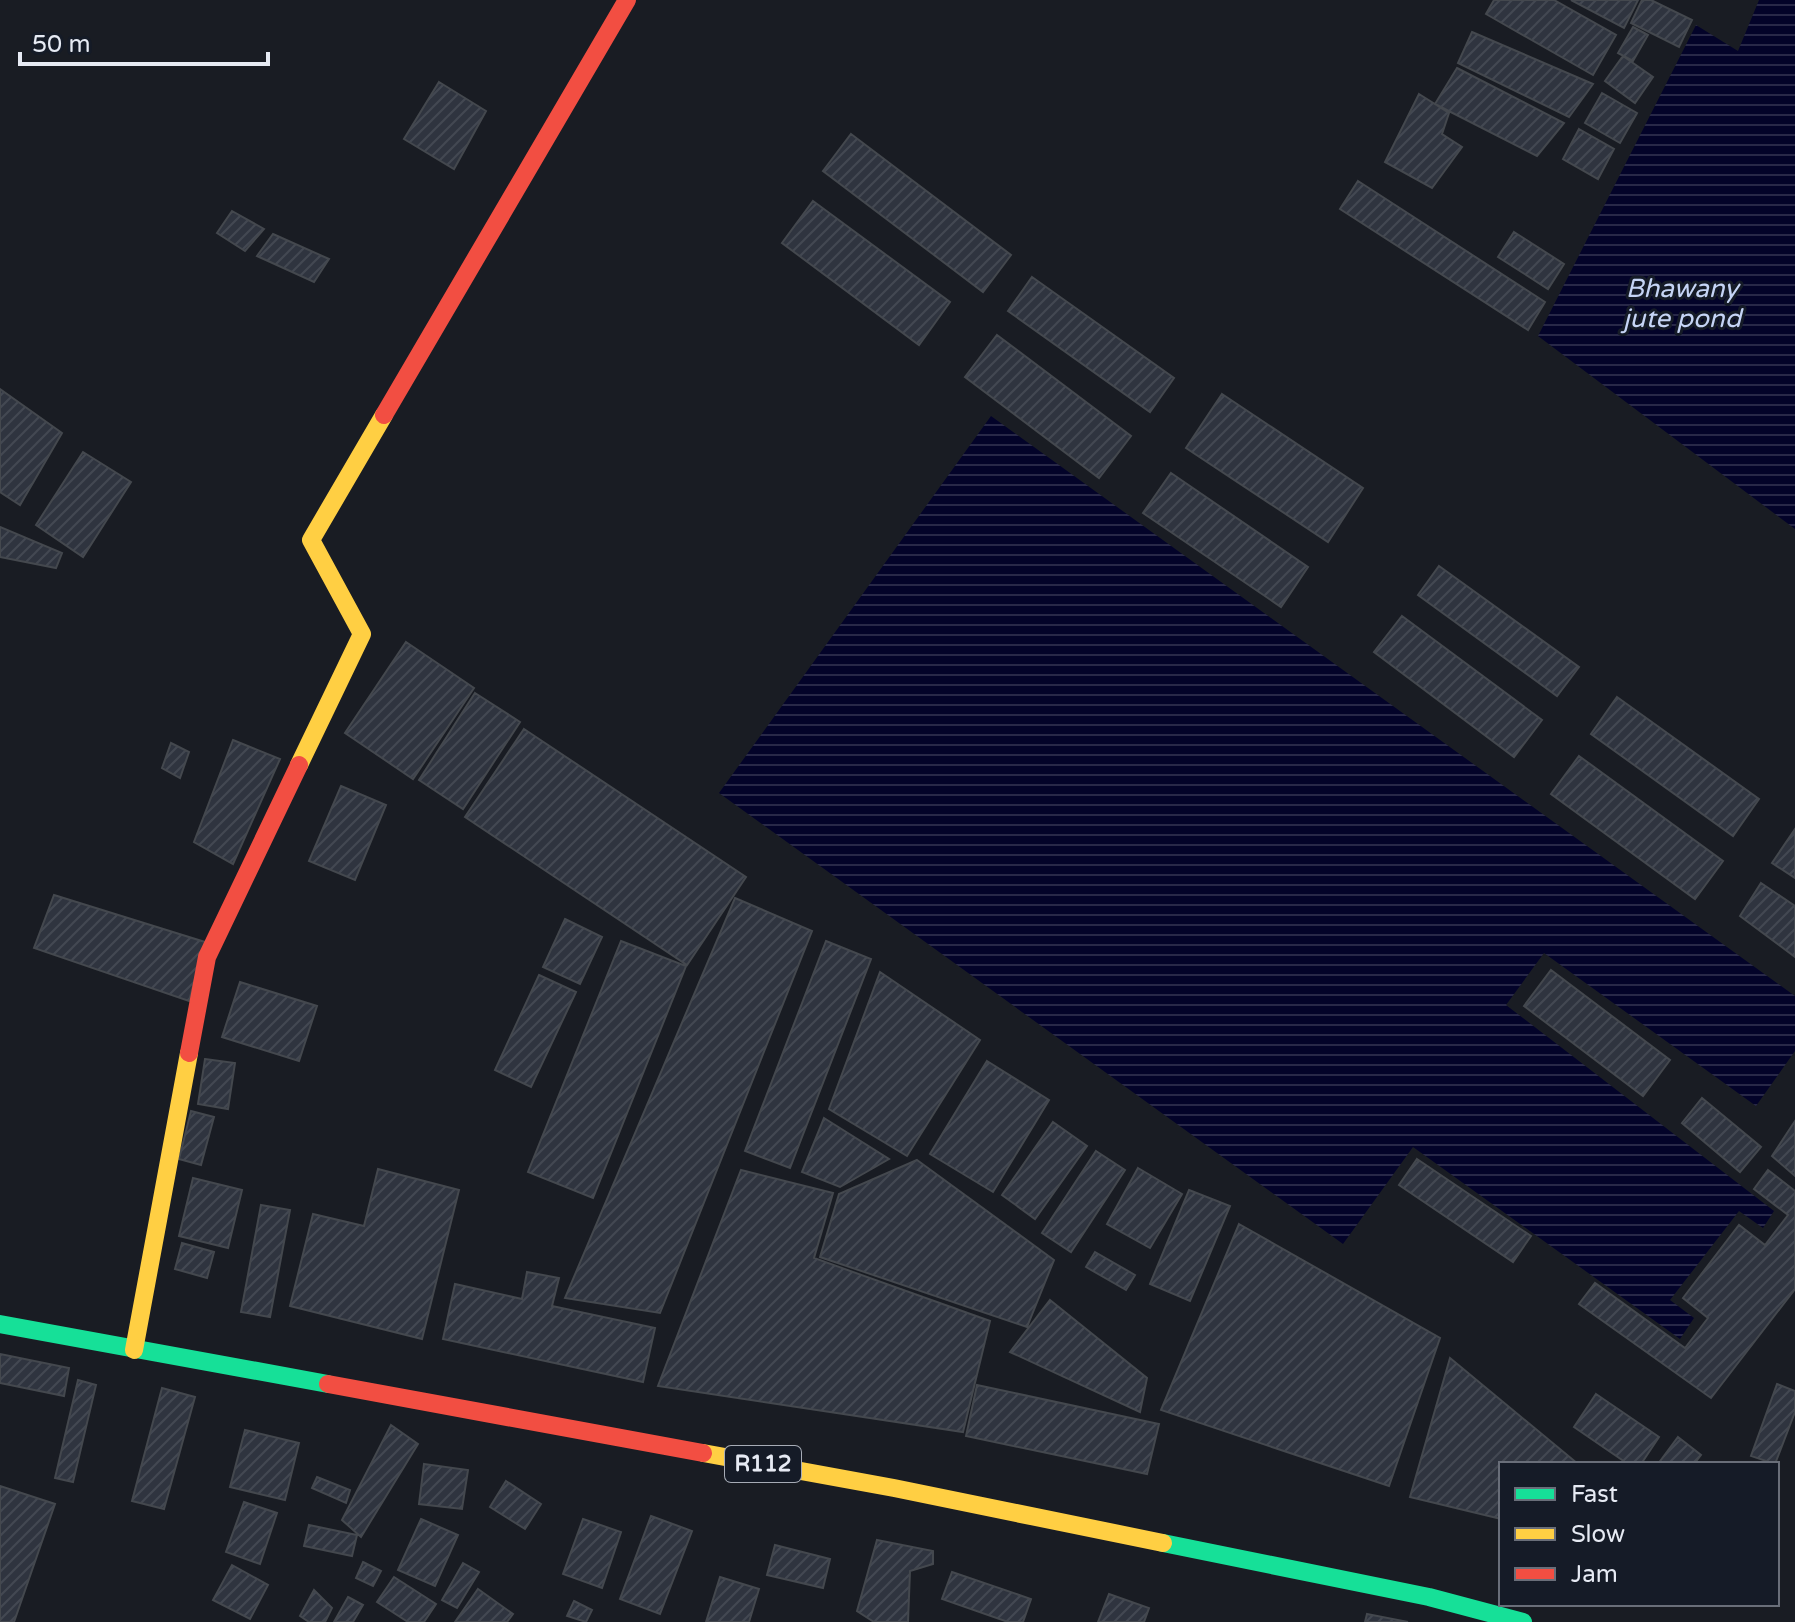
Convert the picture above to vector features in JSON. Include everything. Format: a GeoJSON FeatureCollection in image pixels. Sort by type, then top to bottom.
{"type":"FeatureCollection","features":[{"type":"Feature","properties":{"kind":"main road"},"geometry":{"type":"LineString","coordinates":[[134,1350],[207,957],[362,634],[311,540],[627,0]]}},
{"type":"Feature","properties":{"kind":"main road","name":"R112"},"geometry":{"type":"LineString","coordinates":[[0,1324],[894,1488],[1429,1597],[1523,1622]]}},
{"type":"Feature","properties":{"kind":"water","name":"Bhawany jute pond"},"geometry":{"type":"Polygon","coordinates":[[[1759,0],[1795,0],[1795,529],[1538,336],[1696,25],[1738,51],[1759,0]]]}},
{"type":"Feature","properties":{"kind":"water"},"geometry":{"type":"Polygon","coordinates":[[[991,416],[1795,996],[1795,1051],[1756,1106],[1544,953],[1506,1005],[1774,1211],[1763,1228],[1739,1211],[1670,1300],[1694,1318],[1680,1339],[1413,1147],[1343,1244],[719,793],[991,416]]]}},
{"type":"Feature","properties":{"kind":"building"},"geometry":{"type":"Polygon","coordinates":[[[1494,0],[1554,0],[1616,35],[1593,75],[1486,14],[1494,0]]]}},
{"type":"Feature","properties":{"kind":"building"},"geometry":{"type":"Polygon","coordinates":[[[1571,0],[1638,0],[1624,28],[1571,0]]]}},
{"type":"Feature","properties":{"kind":"building"},"geometry":{"type":"Polygon","coordinates":[[[1642,0],[1651,0],[1692,20],[1679,47],[1631,23],[1642,0]]]}},
{"type":"Feature","properties":{"kind":"building"},"geometry":{"type":"Polygon","coordinates":[[[1633,27],[1648,35],[1633,61],[1618,53],[1633,27]]]}},
{"type":"Feature","properties":{"kind":"building"},"geometry":{"type":"Polygon","coordinates":[[[1472,32],[1593,84],[1569,117],[1458,63],[1472,32]]]}},
{"type":"Feature","properties":{"kind":"building"},"geometry":{"type":"Polygon","coordinates":[[[1623,56],[1653,77],[1635,103],[1605,81],[1623,56]]]}},
{"type":"Feature","properties":{"kind":"building"},"geometry":{"type":"Polygon","coordinates":[[[1457,68],[1564,123],[1537,156],[1435,104],[1457,68]]]}},
{"type":"Feature","properties":{"kind":"building"},"geometry":{"type":"Polygon","coordinates":[[[439,82],[486,111],[454,169],[404,139],[439,82]]]}},
{"type":"Feature","properties":{"kind":"building"},"geometry":{"type":"Polygon","coordinates":[[[1602,93],[1637,113],[1620,143],[1585,123],[1602,93]]]}},
{"type":"Feature","properties":{"kind":"building"},"geometry":{"type":"Polygon","coordinates":[[[1419,94],[1449,113],[1442,134],[1462,147],[1432,188],[1385,162],[1419,94]]]}},
{"type":"Feature","properties":{"kind":"building"},"geometry":{"type":"Polygon","coordinates":[[[1579,129],[1614,149],[1598,179],[1563,159],[1579,129]]]}},
{"type":"Feature","properties":{"kind":"building"},"geometry":{"type":"Polygon","coordinates":[[[851,134],[1011,255],[983,292],[823,171],[851,134]]]}},
{"type":"Feature","properties":{"kind":"building"},"geometry":{"type":"Polygon","coordinates":[[[1358,181],[1545,302],[1528,330],[1340,209],[1358,181]]]}},
{"type":"Feature","properties":{"kind":"building"},"geometry":{"type":"Polygon","coordinates":[[[813,201],[950,302],[919,345],[782,243],[813,201]]]}},
{"type":"Feature","properties":{"kind":"building"},"geometry":{"type":"Polygon","coordinates":[[[232,211],[264,229],[245,251],[217,233],[232,211]]]}},
{"type":"Feature","properties":{"kind":"building"},"geometry":{"type":"Polygon","coordinates":[[[1514,232],[1564,264],[1548,289],[1498,257],[1514,232]]]}},
{"type":"Feature","properties":{"kind":"building"},"geometry":{"type":"Polygon","coordinates":[[[273,234],[329,259],[314,282],[257,256],[273,234]]]}},
{"type":"Feature","properties":{"kind":"building"},"geometry":{"type":"Polygon","coordinates":[[[1032,277],[1174,378],[1150,412],[1008,311],[1032,277]]]}},
{"type":"Feature","properties":{"kind":"building"},"geometry":{"type":"Polygon","coordinates":[[[997,335],[1131,436],[1099,478],[965,377],[997,335]]]}},
{"type":"Feature","properties":{"kind":"building"},"geometry":{"type":"Polygon","coordinates":[[[0,389],[62,433],[20,505],[0,492],[0,389]]]}},
{"type":"Feature","properties":{"kind":"building"},"geometry":{"type":"Polygon","coordinates":[[[1222,394],[1363,488],[1328,542],[1186,448],[1222,394]]]}},
{"type":"Feature","properties":{"kind":"building"},"geometry":{"type":"Polygon","coordinates":[[[83,452],[131,482],[83,557],[36,525],[83,452]]]}},
{"type":"Feature","properties":{"kind":"building"},"geometry":{"type":"Polygon","coordinates":[[[1171,473],[1308,567],[1281,607],[1143,513],[1171,473]]]}},
{"type":"Feature","properties":{"kind":"building"},"geometry":{"type":"Polygon","coordinates":[[[0,527],[62,553],[56,568],[0,557],[0,527]]]}},
{"type":"Feature","properties":{"kind":"building"},"geometry":{"type":"Polygon","coordinates":[[[1439,566],[1579,667],[1557,696],[1418,595],[1439,566]]]}},
{"type":"Feature","properties":{"kind":"building"},"geometry":{"type":"Polygon","coordinates":[[[1402,616],[1542,720],[1514,757],[1374,652],[1402,616]]]}},
{"type":"Feature","properties":{"kind":"building"},"geometry":{"type":"Polygon","coordinates":[[[406,642],[474,688],[413,779],[345,733],[406,642]]]}},
{"type":"Feature","properties":{"kind":"building"},"geometry":{"type":"Polygon","coordinates":[[[475,693],[520,722],[463,809],[419,780],[475,693]]]}},
{"type":"Feature","properties":{"kind":"building"},"geometry":{"type":"Polygon","coordinates":[[[1617,697],[1759,799],[1733,836],[1591,734],[1617,697]]]}},
{"type":"Feature","properties":{"kind":"building"},"geometry":{"type":"Polygon","coordinates":[[[524,729],[746,877],[687,965],[465,817],[524,729]]]}},
{"type":"Feature","properties":{"kind":"building"},"geometry":{"type":"Polygon","coordinates":[[[233,740],[280,759],[233,864],[194,842],[233,740]]]}},
{"type":"Feature","properties":{"kind":"building"},"geometry":{"type":"Polygon","coordinates":[[[171,743],[189,752],[180,778],[162,768],[171,743]]]}},
{"type":"Feature","properties":{"kind":"building"},"geometry":{"type":"Polygon","coordinates":[[[1579,756],[1723,861],[1695,899],[1551,794],[1579,756]]]}},
{"type":"Feature","properties":{"kind":"building"},"geometry":{"type":"Polygon","coordinates":[[[341,786],[386,805],[355,880],[309,861],[341,786]]]}},
{"type":"Feature","properties":{"kind":"building"},"geometry":{"type":"Polygon","coordinates":[[[1795,829],[1795,878],[1772,863],[1795,829]]]}},
{"type":"Feature","properties":{"kind":"building"},"geometry":{"type":"Polygon","coordinates":[[[1761,883],[1795,906],[1795,957],[1740,916],[1761,883]]]}},
{"type":"Feature","properties":{"kind":"building"},"geometry":{"type":"Polygon","coordinates":[[[54,895],[205,942],[189,1001],[34,948],[54,895]]]}},
{"type":"Feature","properties":{"kind":"building"},"geometry":{"type":"Polygon","coordinates":[[[735,898],[812,931],[660,1313],[565,1298],[735,898]]]}},
{"type":"Feature","properties":{"kind":"building"},"geometry":{"type":"Polygon","coordinates":[[[565,919],[602,937],[580,984],[543,967],[565,919]]]}},
{"type":"Feature","properties":{"kind":"building"},"geometry":{"type":"Polygon","coordinates":[[[621,941],[686,966],[593,1198],[528,1172],[621,941]]]}},
{"type":"Feature","properties":{"kind":"building"},"geometry":{"type":"Polygon","coordinates":[[[826,941],[871,959],[790,1168],[745,1151],[826,941]]]}},
{"type":"Feature","properties":{"kind":"building"},"geometry":{"type":"Polygon","coordinates":[[[1551,970],[1670,1060],[1643,1096],[1524,1006],[1551,970]]]}},
{"type":"Feature","properties":{"kind":"building"},"geometry":{"type":"Polygon","coordinates":[[[880,972],[980,1040],[907,1156],[829,1109],[880,972]]]}},
{"type":"Feature","properties":{"kind":"building"},"geometry":{"type":"Polygon","coordinates":[[[539,975],[576,992],[531,1087],[495,1070],[539,975]]]}},
{"type":"Feature","properties":{"kind":"building"},"geometry":{"type":"Polygon","coordinates":[[[240,982],[317,1006],[299,1061],[222,1037],[240,982]]]}},
{"type":"Feature","properties":{"kind":"building"},"geometry":{"type":"Polygon","coordinates":[[[205,1059],[235,1063],[228,1109],[198,1104],[205,1059]]]}},
{"type":"Feature","properties":{"kind":"building"},"geometry":{"type":"Polygon","coordinates":[[[987,1061],[1049,1100],[993,1192],[930,1154],[987,1061]]]}},
{"type":"Feature","properties":{"kind":"building"},"geometry":{"type":"Polygon","coordinates":[[[1702,1098],[1761,1147],[1740,1172],[1682,1123],[1702,1098]]]}},
{"type":"Feature","properties":{"kind":"building"},"geometry":{"type":"Polygon","coordinates":[[[191,1111],[214,1117],[201,1165],[179,1159],[191,1111]]]}},
{"type":"Feature","properties":{"kind":"building"},"geometry":{"type":"Polygon","coordinates":[[[824,1118],[889,1159],[840,1187],[802,1172],[824,1118]]]}},
{"type":"Feature","properties":{"kind":"building"},"geometry":{"type":"Polygon","coordinates":[[[1795,1121],[1795,1176],[1772,1156],[1795,1121]]]}},
{"type":"Feature","properties":{"kind":"building"},"geometry":{"type":"Polygon","coordinates":[[[1053,1122],[1087,1146],[1035,1219],[1002,1195],[1053,1122]]]}},
{"type":"Feature","properties":{"kind":"building"},"geometry":{"type":"Polygon","coordinates":[[[1096,1151],[1125,1170],[1071,1252],[1042,1233],[1096,1151]]]}},
{"type":"Feature","properties":{"kind":"building"},"geometry":{"type":"Polygon","coordinates":[[[1417,1159],[1531,1236],[1513,1262],[1399,1185],[1417,1159]]]}},
{"type":"Feature","properties":{"kind":"building"},"geometry":{"type":"Polygon","coordinates":[[[917,1160],[1054,1260],[1027,1327],[820,1257],[839,1194],[917,1160]]]}},
{"type":"Feature","properties":{"kind":"building"},"geometry":{"type":"Polygon","coordinates":[[[1138,1168],[1182,1194],[1150,1248],[1107,1224],[1138,1168]]]}},
{"type":"Feature","properties":{"kind":"building"},"geometry":{"type":"Polygon","coordinates":[[[378,1169],[459,1190],[422,1339],[290,1306],[313,1214],[364,1226],[378,1169]]]}},
{"type":"Feature","properties":{"kind":"building"},"geometry":{"type":"Polygon","coordinates":[[[741,1170],[833,1193],[814,1258],[990,1321],[963,1432],[658,1386],[741,1170]]]}},
{"type":"Feature","properties":{"kind":"building"},"geometry":{"type":"Polygon","coordinates":[[[1768,1170],[1795,1191],[1795,1289],[1711,1398],[1579,1304],[1595,1283],[1685,1348],[1708,1318],[1683,1298],[1739,1225],[1765,1245],[1788,1215],[1754,1189],[1768,1170]]]}},
{"type":"Feature","properties":{"kind":"building"},"geometry":{"type":"Polygon","coordinates":[[[193,1178],[242,1190],[228,1248],[179,1236],[193,1178]]]}},
{"type":"Feature","properties":{"kind":"building"},"geometry":{"type":"Polygon","coordinates":[[[1189,1190],[1230,1206],[1190,1301],[1150,1284],[1189,1190]]]}},
{"type":"Feature","properties":{"kind":"building"},"geometry":{"type":"Polygon","coordinates":[[[261,1205],[290,1210],[270,1317],[241,1312],[261,1205]]]}},
{"type":"Feature","properties":{"kind":"building"},"geometry":{"type":"Polygon","coordinates":[[[1239,1224],[1440,1338],[1389,1486],[1161,1410],[1239,1224]]]}},
{"type":"Feature","properties":{"kind":"building"},"geometry":{"type":"Polygon","coordinates":[[[182,1243],[214,1252],[207,1278],[175,1269],[182,1243]]]}},
{"type":"Feature","properties":{"kind":"building"},"geometry":{"type":"Polygon","coordinates":[[[1095,1252],[1135,1275],[1126,1290],[1086,1267],[1095,1252]]]}},
{"type":"Feature","properties":{"kind":"building"},"geometry":{"type":"Polygon","coordinates":[[[527,1272],[559,1278],[552,1306],[655,1328],[643,1382],[443,1339],[455,1284],[522,1299],[527,1272]]]}},
{"type":"Feature","properties":{"kind":"building"},"geometry":{"type":"Polygon","coordinates":[[[1050,1300],[1147,1378],[1140,1412],[1010,1352],[1050,1300]]]}},
{"type":"Feature","properties":{"kind":"building"},"geometry":{"type":"Polygon","coordinates":[[[0,1354],[69,1368],[64,1396],[0,1383],[0,1354]]]}},
{"type":"Feature","properties":{"kind":"building"},"geometry":{"type":"Polygon","coordinates":[[[1450,1358],[1576,1462],[1499,1462],[1499,1519],[1410,1497],[1450,1358]]]}},
{"type":"Feature","properties":{"kind":"building"},"geometry":{"type":"Polygon","coordinates":[[[78,1380],[96,1385],[73,1482],[55,1478],[78,1380]]]}},
{"type":"Feature","properties":{"kind":"building"},"geometry":{"type":"Polygon","coordinates":[[[1777,1384],[1795,1391],[1795,1412],[1776,1462],[1751,1456],[1777,1384]]]}},
{"type":"Feature","properties":{"kind":"building"},"geometry":{"type":"Polygon","coordinates":[[[977,1385],[1159,1424],[1147,1474],[966,1436],[977,1385]]]}},
{"type":"Feature","properties":{"kind":"building"},"geometry":{"type":"Polygon","coordinates":[[[162,1388],[195,1397],[164,1509],[132,1501],[162,1388]]]}},
{"type":"Feature","properties":{"kind":"building"},"geometry":{"type":"Polygon","coordinates":[[[1596,1394],[1659,1437],[1642,1462],[1625,1462],[1574,1427],[1596,1394]]]}},
{"type":"Feature","properties":{"kind":"building"},"geometry":{"type":"Polygon","coordinates":[[[391,1425],[418,1444],[361,1537],[342,1520],[391,1425]]]}},
{"type":"Feature","properties":{"kind":"building"},"geometry":{"type":"Polygon","coordinates":[[[245,1430],[299,1443],[285,1500],[230,1487],[245,1430]]]}},
{"type":"Feature","properties":{"kind":"building"},"geometry":{"type":"Polygon","coordinates":[[[1678,1437],[1701,1455],[1696,1462],[1659,1462],[1678,1437]]]}},
{"type":"Feature","properties":{"kind":"building"},"geometry":{"type":"Polygon","coordinates":[[[424,1464],[468,1470],[462,1509],[419,1504],[424,1464]]]}},
{"type":"Feature","properties":{"kind":"building"},"geometry":{"type":"Polygon","coordinates":[[[317,1477],[350,1490],[346,1503],[312,1488],[317,1477]]]}},
{"type":"Feature","properties":{"kind":"building"},"geometry":{"type":"Polygon","coordinates":[[[506,1481],[541,1504],[525,1529],[490,1507],[506,1481]]]}},
{"type":"Feature","properties":{"kind":"building"},"geometry":{"type":"Polygon","coordinates":[[[0,1486],[55,1504],[14,1622],[0,1622],[0,1486]]]}},
{"type":"Feature","properties":{"kind":"building"},"geometry":{"type":"Polygon","coordinates":[[[244,1502],[277,1513],[260,1564],[226,1552],[244,1502]]]}},
{"type":"Feature","properties":{"kind":"building"},"geometry":{"type":"Polygon","coordinates":[[[651,1516],[692,1531],[660,1614],[620,1599],[651,1516]]]}},
{"type":"Feature","properties":{"kind":"building"},"geometry":{"type":"Polygon","coordinates":[[[421,1519],[458,1535],[435,1586],[398,1570],[421,1519]]]}},
{"type":"Feature","properties":{"kind":"building"},"geometry":{"type":"Polygon","coordinates":[[[583,1519],[621,1532],[602,1588],[563,1574],[583,1519]]]}},
{"type":"Feature","properties":{"kind":"building"},"geometry":{"type":"Polygon","coordinates":[[[309,1525],[357,1535],[352,1556],[304,1546],[309,1525]]]}},
{"type":"Feature","properties":{"kind":"building"},"geometry":{"type":"Polygon","coordinates":[[[877,1540],[933,1551],[933,1564],[910,1571],[908,1622],[874,1622],[857,1611],[877,1540]]]}},
{"type":"Feature","properties":{"kind":"building"},"geometry":{"type":"Polygon","coordinates":[[[775,1545],[830,1559],[823,1588],[767,1575],[775,1545]]]}},
{"type":"Feature","properties":{"kind":"building"},"geometry":{"type":"Polygon","coordinates":[[[363,1562],[381,1571],[373,1586],[356,1578],[363,1562]]]}},
{"type":"Feature","properties":{"kind":"building"},"geometry":{"type":"Polygon","coordinates":[[[463,1563],[479,1572],[457,1608],[442,1600],[463,1563]]]}},
{"type":"Feature","properties":{"kind":"building"},"geometry":{"type":"Polygon","coordinates":[[[232,1565],[268,1585],[250,1619],[213,1600],[232,1565]]]}},
{"type":"Feature","properties":{"kind":"building"},"geometry":{"type":"Polygon","coordinates":[[[952,1572],[1031,1599],[1023,1622],[1008,1622],[942,1599],[952,1572]]]}},
{"type":"Feature","properties":{"kind":"building"},"geometry":{"type":"Polygon","coordinates":[[[394,1577],[436,1604],[424,1622],[408,1622],[377,1602],[394,1577]]]}},
{"type":"Feature","properties":{"kind":"building"},"geometry":{"type":"Polygon","coordinates":[[[720,1577],[759,1589],[749,1622],[706,1622],[720,1577]]]}},
{"type":"Feature","properties":{"kind":"building"},"geometry":{"type":"Polygon","coordinates":[[[478,1589],[513,1614],[507,1622],[455,1622],[478,1589]]]}},
{"type":"Feature","properties":{"kind":"building"},"geometry":{"type":"Polygon","coordinates":[[[314,1590],[332,1608],[325,1622],[309,1622],[300,1616],[314,1590]]]}},
{"type":"Feature","properties":{"kind":"building"},"geometry":{"type":"Polygon","coordinates":[[[1109,1594],[1149,1608],[1144,1622],[1098,1622],[1109,1594]]]}},
{"type":"Feature","properties":{"kind":"building"},"geometry":{"type":"Polygon","coordinates":[[[348,1597],[363,1605],[353,1622],[334,1622],[348,1597]]]}},
{"type":"Feature","properties":{"kind":"building"},"geometry":{"type":"Polygon","coordinates":[[[574,1601],[592,1610],[586,1622],[567,1616],[574,1601]]]}},
{"type":"Feature","properties":{"kind":"building"},"geometry":{"type":"Polygon","coordinates":[[[1367,1614],[1408,1622],[1365,1622],[1367,1614]]]}},
{"type":"Feature","properties":{"kind":"traffic: fast"},"geometry":{"type":"LineString","coordinates":[[0,1324],[328,1384]]}},
{"type":"Feature","properties":{"kind":"traffic: fast"},"geometry":{"type":"LineString","coordinates":[[1163,1543],[1429,1597],[1523,1622]]}},
{"type":"Feature","properties":{"kind":"traffic: slow"},"geometry":{"type":"LineString","coordinates":[[299,765],[362,634],[311,540],[384,415]]}},
{"type":"Feature","properties":{"kind":"traffic: slow"},"geometry":{"type":"LineString","coordinates":[[134,1350],[189,1053]]}},
{"type":"Feature","properties":{"kind":"traffic: slow"},"geometry":{"type":"LineString","coordinates":[[703,1453],[1163,1543]]}},
{"type":"Feature","properties":{"kind":"traffic: jam"},"geometry":{"type":"LineString","coordinates":[[384,415],[627,0]]}},
{"type":"Feature","properties":{"kind":"traffic: jam"},"geometry":{"type":"LineString","coordinates":[[189,1053],[207,957],[299,765]]}},
{"type":"Feature","properties":{"kind":"traffic: jam"},"geometry":{"type":"LineString","coordinates":[[328,1384],[703,1453]]}}]}
